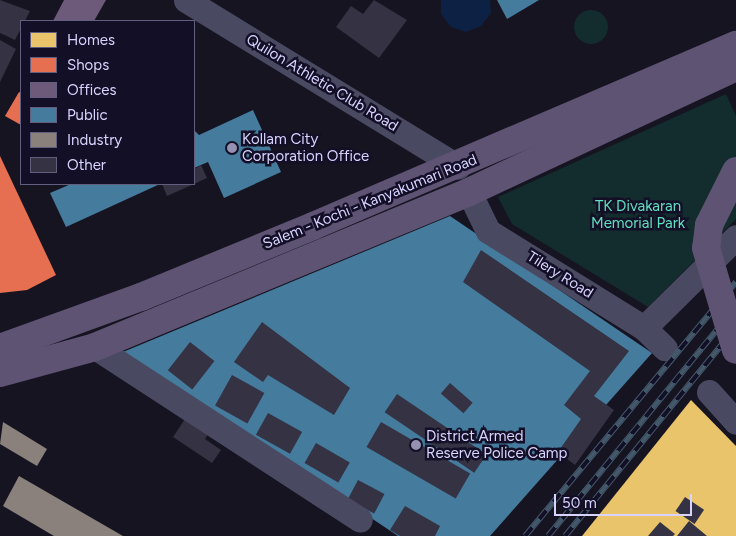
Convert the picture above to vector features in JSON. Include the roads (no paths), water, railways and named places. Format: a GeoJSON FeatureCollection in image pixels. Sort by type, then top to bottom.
{"type":"FeatureCollection","features":[{"type":"Feature","properties":{"kind":"main road","name":"Salem - Kochi - Kanyakumari Road"},"geometry":{"type":"LineString","coordinates":[[0,348],[141,297],[458,167],[736,45]]}},
{"type":"Feature","properties":{"kind":"main road"},"geometry":{"type":"LineString","coordinates":[[0,373],[95,346],[469,192],[736,67]]}},
{"type":"Feature","properties":{"kind":"main road"},"geometry":{"type":"LineString","coordinates":[[736,171],[709,225],[706,248],[736,350]]}},
{"type":"Feature","properties":{"kind":"street","name":"Quilon Athletic Club Road"},"geometry":{"type":"LineString","coordinates":[[207,5],[458,167]]}},
{"type":"Feature","properties":{"kind":"street","name":"Tilery Road"},"geometry":{"type":"LineString","coordinates":[[469,192],[488,231],[644,328],[665,348]]}},
{"type":"Feature","properties":{"kind":"street"},"geometry":{"type":"LineString","coordinates":[[644,328],[736,237]]}},
{"type":"Feature","properties":{"kind":"street"},"geometry":{"type":"LineString","coordinates":[[95,346],[360,520]]}},
{"type":"Feature","properties":{"kind":"street"},"geometry":{"type":"LineString","coordinates":[[709,392],[736,422]]}},
{"type":"Feature","properties":{"kind":"water"},"geometry":{"type":"Polygon","coordinates":[[[441,0],[490,0],[491,13],[481,26],[466,32],[451,27],[441,14],[441,0]]]}},
{"type":"Feature","properties":{"kind":"railway"},"geometry":{"type":"LineString","coordinates":[[525,536],[736,282]]}},
{"type":"Feature","properties":{"kind":"railway"},"geometry":{"type":"LineString","coordinates":[[548,536],[736,306]]}},
{"type":"Feature","properties":{"kind":"railway"},"geometry":{"type":"LineString","coordinates":[[565,536],[736,327]]}},
{"type":"Feature","properties":{"kind":"place","name":"Kollam City Corporation Office"},"geometry":{"type":"Point","coordinates":[232,148]}},
{"type":"Feature","properties":{"kind":"place","name":"District Armed Reserve Police Camp"},"geometry":{"type":"Point","coordinates":[416,445]}},
{"type":"Feature","properties":{"kind":"park label","name":"TK Divakaran Memorial Park"},"geometry":{"type":"Point","coordinates":[638,214]}}]}
